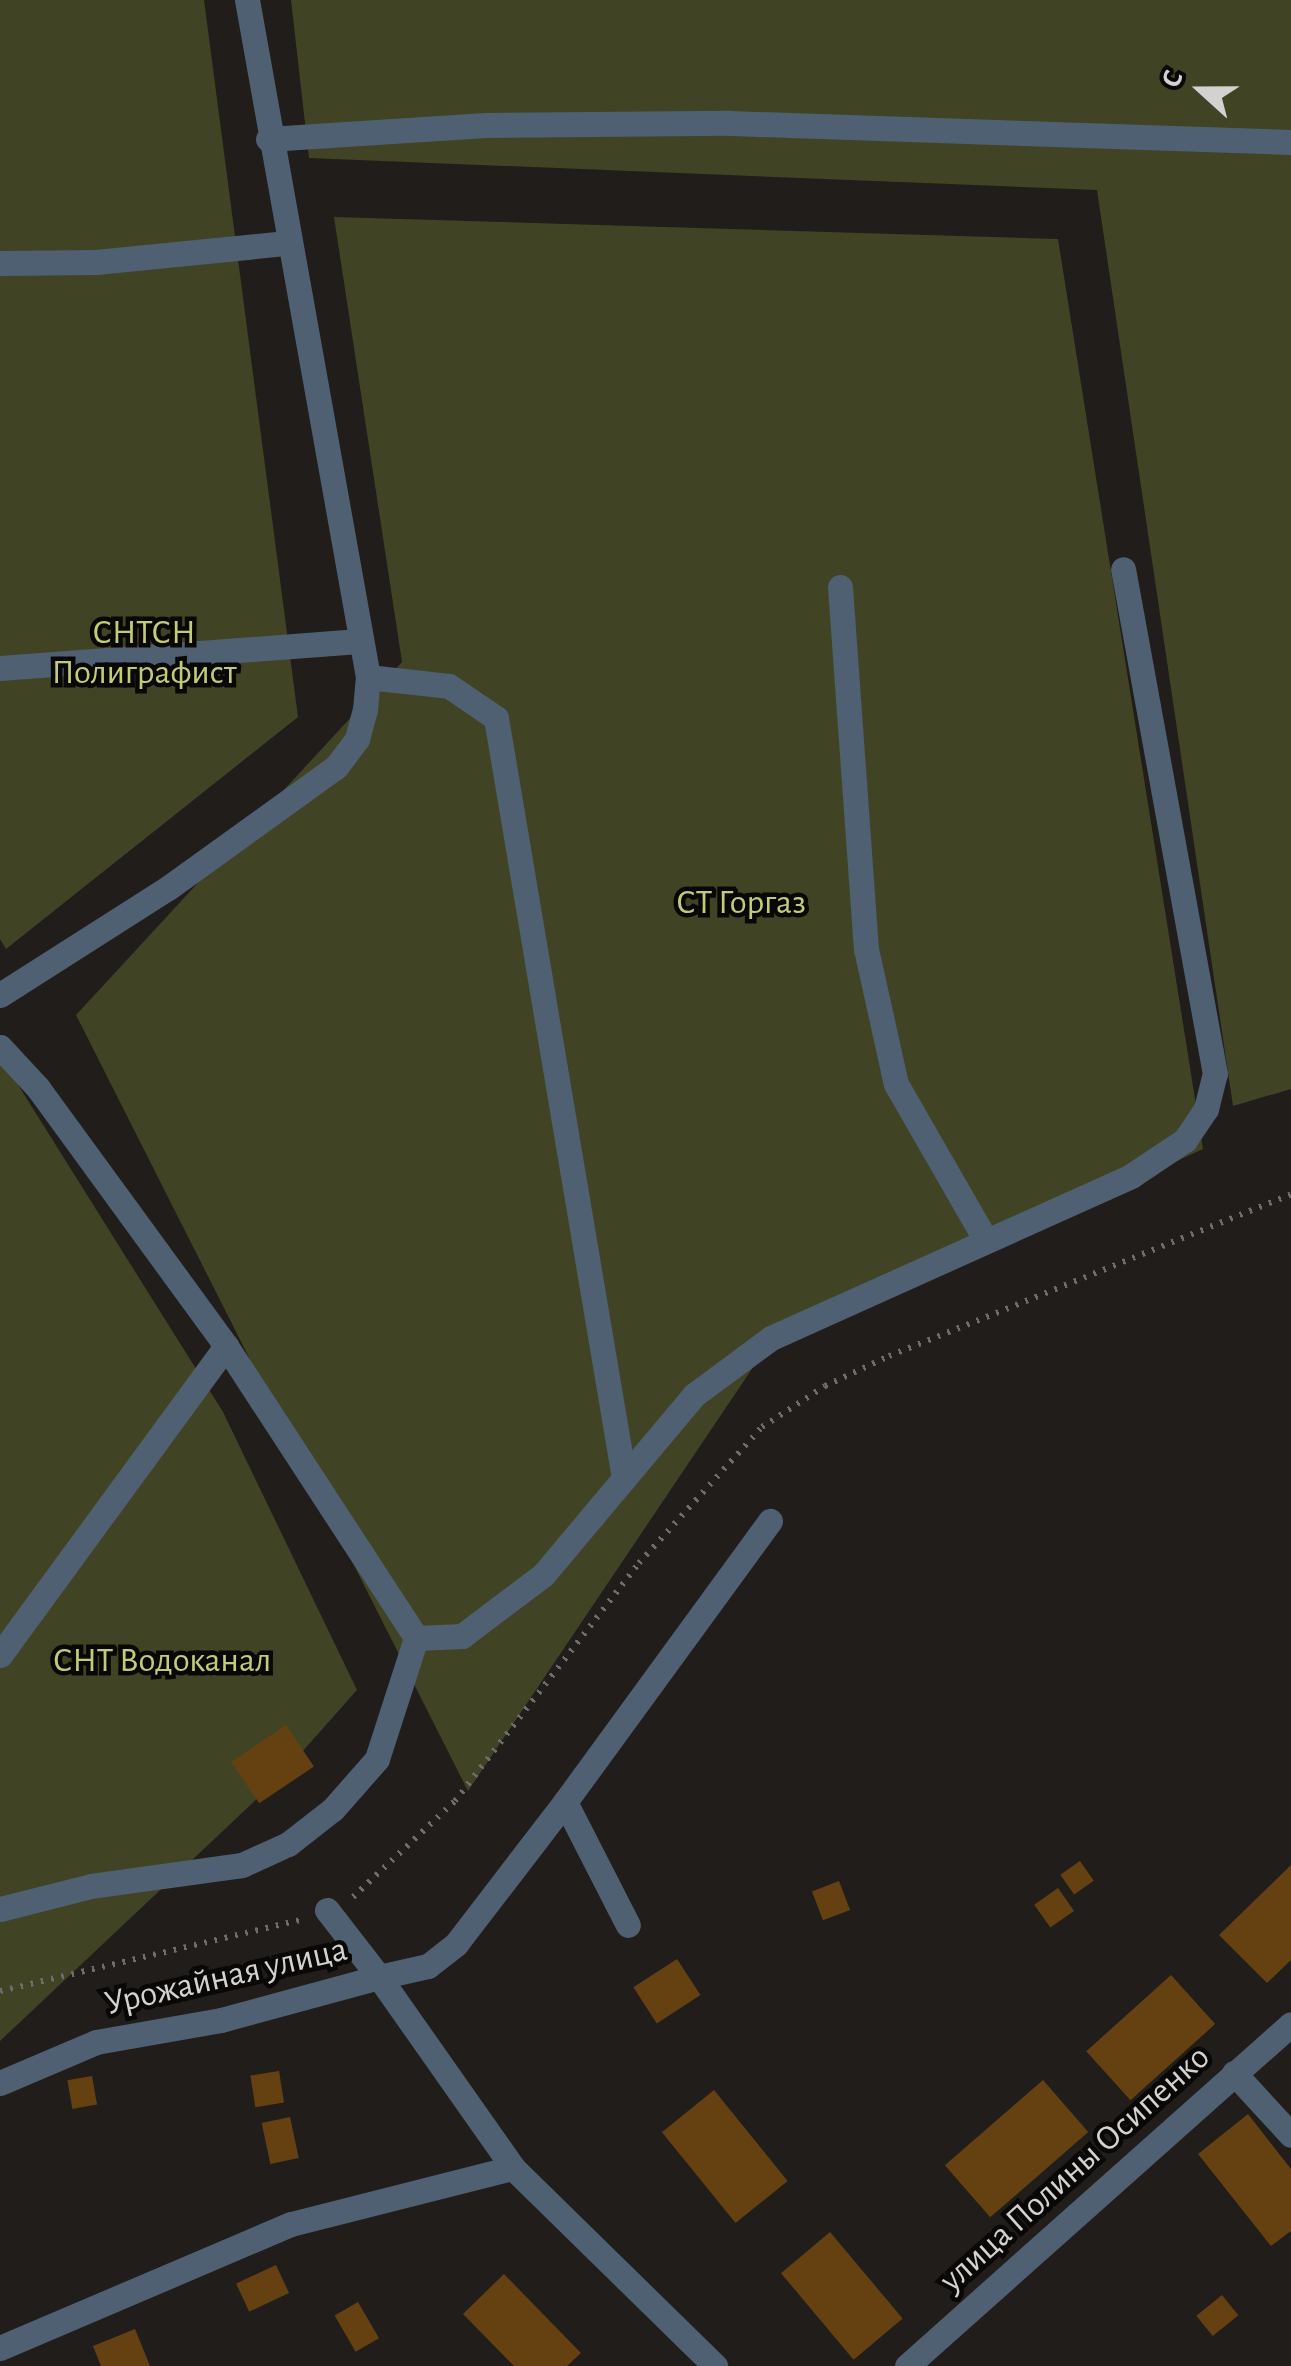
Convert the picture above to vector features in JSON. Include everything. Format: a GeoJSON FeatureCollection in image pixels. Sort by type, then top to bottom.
{"type":"FeatureCollection","features":[{"type":"Feature","properties":{"kind":"street"},"geometry":{"type":"LineString","coordinates":[[0,994],[168,888],[336,767],[357,739],[368,677],[268,139],[246,0]]}},
{"type":"Feature","properties":{"kind":"street"},"geometry":{"type":"LineString","coordinates":[[268,139],[486,125],[730,123],[1291,142]]}},
{"type":"Feature","properties":{"kind":"street"},"geometry":{"type":"LineString","coordinates":[[0,263],[96,262],[287,243]]}},
{"type":"Feature","properties":{"kind":"street"},"geometry":{"type":"LineString","coordinates":[[416,1638],[462,1636],[543,1575],[694,1395],[772,1338],[1132,1176],[1185,1140],[1206,1109],[1215,1074],[1123,570]]}},
{"type":"Feature","properties":{"kind":"street"},"geometry":{"type":"LineString","coordinates":[[840,587],[870,968],[896,1084],[984,1240]]}},
{"type":"Feature","properties":{"kind":"street"},"geometry":{"type":"LineString","coordinates":[[0,668],[359,640]]}},
{"type":"Feature","properties":{"kind":"street"},"geometry":{"type":"LineString","coordinates":[[368,677],[449,686],[496,718],[624,1478]]}},
{"type":"Feature","properties":{"kind":"street"},"geometry":{"type":"LineString","coordinates":[[0,1047],[38,1088],[226,1346],[416,1638]]}},
{"type":"Feature","properties":{"kind":"street"},"geometry":{"type":"LineString","coordinates":[[0,1655],[226,1346]]}},
{"type":"Feature","properties":{"kind":"street"},"geometry":{"type":"LineString","coordinates":[[327,1910],[379,1977],[428,1966],[456,1944],[770,1521]]}},
{"type":"Feature","properties":{"kind":"street"},"geometry":{"type":"LineString","coordinates":[[0,1909],[92,1886],[242,1866],[288,1844],[334,1809],[377,1759],[416,1638]]}},
{"type":"Feature","properties":{"kind":"street"},"geometry":{"type":"LineString","coordinates":[[565,1802],[628,1925]]}},
{"type":"Feature","properties":{"kind":"street","name":"Урожайная улица"},"geometry":{"type":"LineString","coordinates":[[0,2083],[96,2042],[221,2020],[379,1977],[513,2168],[714,2366]]}},
{"type":"Feature","properties":{"kind":"street","name":"улица Полины Осипенко"},"geometry":{"type":"LineString","coordinates":[[907,2366],[1291,2024]]}},
{"type":"Feature","properties":{"kind":"street"},"geometry":{"type":"LineString","coordinates":[[1234,2074],[1291,2135]]}},
{"type":"Feature","properties":{"kind":"street"},"geometry":{"type":"LineString","coordinates":[[0,2348],[291,2224],[513,2168]]}},
{"type":"Feature","properties":{"kind":"path"},"geometry":{"type":"LineString","coordinates":[[0,1991],[234,1939],[327,1910],[358,1894],[455,1801],[662,1535],[762,1427],[825,1386],[889,1356],[1291,1194]]}},
{"type":"Feature","properties":{"kind":"green space","name":"СНТСН Полиграфист"},"geometry":{"type":"Polygon","coordinates":[[[0,0],[204,0],[298,717],[6,949],[0,939],[0,0]]]}},
{"type":"Feature","properties":{"kind":"green space"},"geometry":{"type":"Polygon","coordinates":[[[291,0],[1291,0],[1291,1089],[1233,1106],[1097,190],[309,158],[291,0]]]}},
{"type":"Feature","properties":{"kind":"green space","name":"СТ Горгаз"},"geometry":{"type":"Polygon","coordinates":[[[334,217],[1058,239],[1203,1149],[764,1351],[468,1791],[76,1015],[402,662],[334,217]]]}},
{"type":"Feature","properties":{"kind":"green space","name":"СНТ Водоканал"},"geometry":{"type":"Polygon","coordinates":[[[0,1056],[223,1412],[357,1690],[277,1780],[0,2041],[0,1056]]]}},
{"type":"Feature","properties":{"kind":"building"},"geometry":{"type":"Polygon","coordinates":[[[286,1725],[314,1766],[259,1803],[231,1762],[286,1725]]]}},
{"type":"Feature","properties":{"kind":"building"},"geometry":{"type":"Polygon","coordinates":[[[1080,1861],[1094,1881],[1074,1894],[1060,1875],[1080,1861]]]}},
{"type":"Feature","properties":{"kind":"building"},"geometry":{"type":"Polygon","coordinates":[[[1291,1865],[1291,1960],[1267,1983],[1219,1935],[1291,1865]]]}},
{"type":"Feature","properties":{"kind":"building"},"geometry":{"type":"Polygon","coordinates":[[[839,1881],[850,1910],[823,1920],[812,1891],[839,1881]]]}},
{"type":"Feature","properties":{"kind":"building"},"geometry":{"type":"Polygon","coordinates":[[[1058,1888],[1074,1911],[1050,1928],[1034,1905],[1058,1888]]]}},
{"type":"Feature","properties":{"kind":"building"},"geometry":{"type":"Polygon","coordinates":[[[677,1959],[700,1995],[657,2023],[633,1987],[677,1959]]]}},
{"type":"Feature","properties":{"kind":"building"},"geometry":{"type":"Polygon","coordinates":[[[1171,1975],[1215,2024],[1130,2100],[1086,2051],[1171,1975]]]}},
{"type":"Feature","properties":{"kind":"building"},"geometry":{"type":"Polygon","coordinates":[[[279,2071],[284,2103],[255,2107],[250,2076],[279,2071]]]}},
{"type":"Feature","properties":{"kind":"building"},"geometry":{"type":"Polygon","coordinates":[[[92,2076],[97,2105],[72,2109],[67,2080],[92,2076]]]}},
{"type":"Feature","properties":{"kind":"building"},"geometry":{"type":"Polygon","coordinates":[[[1043,2080],[1088,2132],[990,2217],[945,2165],[1043,2080]]]}},
{"type":"Feature","properties":{"kind":"building"},"geometry":{"type":"Polygon","coordinates":[[[714,2090],[788,2181],[736,2223],[662,2132],[714,2090]]]}},
{"type":"Feature","properties":{"kind":"building"},"geometry":{"type":"Polygon","coordinates":[[[1248,2114],[1291,2169],[1291,2231],[1271,2246],[1198,2154],[1248,2114]]]}},
{"type":"Feature","properties":{"kind":"building"},"geometry":{"type":"Polygon","coordinates":[[[290,2117],[299,2158],[270,2164],[262,2123],[290,2117]]]}},
{"type":"Feature","properties":{"kind":"building"},"geometry":{"type":"Polygon","coordinates":[[[830,2232],[903,2319],[854,2360],[781,2273],[830,2232]]]}},
{"type":"Feature","properties":{"kind":"building"},"geometry":{"type":"Polygon","coordinates":[[[276,2265],[289,2293],[249,2312],[236,2284],[276,2265]]]}},
{"type":"Feature","properties":{"kind":"building"},"geometry":{"type":"Polygon","coordinates":[[[504,2274],[581,2353],[567,2366],[514,2366],[463,2314],[504,2274]]]}},
{"type":"Feature","properties":{"kind":"building"},"geometry":{"type":"Polygon","coordinates":[[[1222,2295],[1238,2315],[1213,2336],[1196,2316],[1222,2295]]]}},
{"type":"Feature","properties":{"kind":"building"},"geometry":{"type":"Polygon","coordinates":[[[358,2302],[379,2338],[356,2352],[335,2316],[358,2302]]]}},
{"type":"Feature","properties":{"kind":"building"},"geometry":{"type":"Polygon","coordinates":[[[135,2329],[150,2366],[101,2366],[93,2346],[135,2329]]]}}]}
